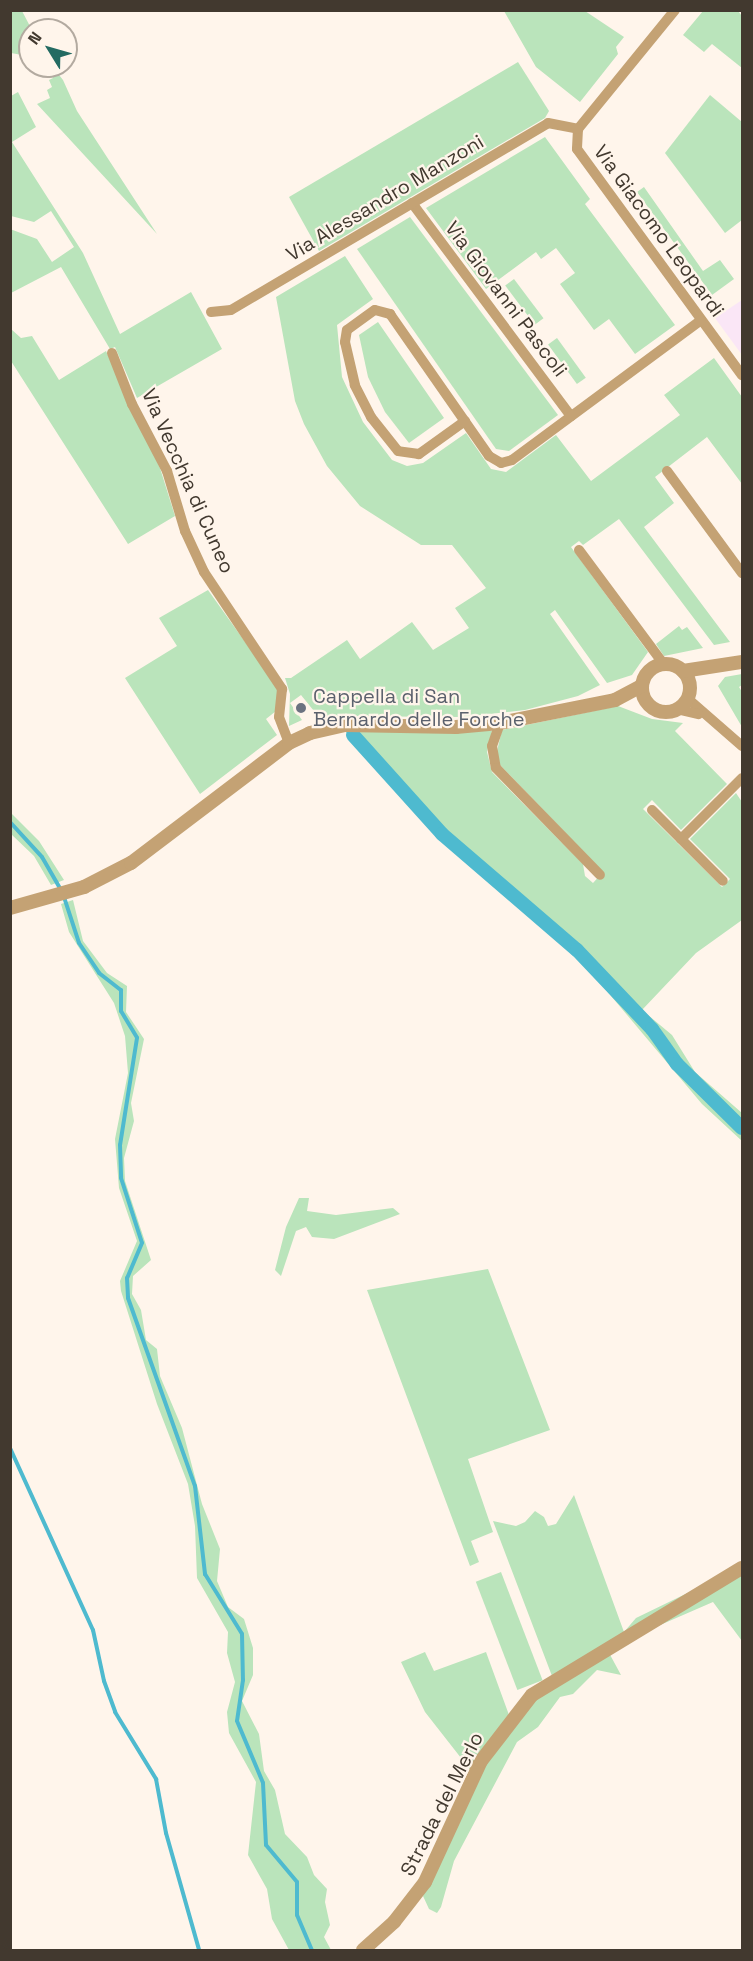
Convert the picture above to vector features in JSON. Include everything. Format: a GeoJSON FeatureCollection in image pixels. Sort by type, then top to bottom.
{"type":"FeatureCollection","features":[{"type":"Feature","properties":{"kind":"street"},"geometry":{"type":"LineString","coordinates":[[577,132],[675,10]]}},
{"type":"Feature","properties":{"kind":"street","name":"Via Alessandro Manzoni"},"geometry":{"type":"LineString","coordinates":[[211,312],[231,310],[548,123],[577,132]]}},
{"type":"Feature","properties":{"kind":"street","name":"Via Giacomo Leopardi"},"geometry":{"type":"LineString","coordinates":[[577,132],[583,160],[742,375]]}},
{"type":"Feature","properties":{"kind":"street","name":"Via Giovanni Pascoli"},"geometry":{"type":"LineString","coordinates":[[412,203],[571,416]]}},
{"type":"Feature","properties":{"kind":"street"},"geometry":{"type":"LineString","coordinates":[[465,421],[419,454],[398,451],[371,417],[355,385],[345,342],[347,330],[375,310],[386,310],[493,460],[501,463],[512,460],[701,320]]}},
{"type":"Feature","properties":{"kind":"street","name":"Via Vecchia di Cuneo"},"geometry":{"type":"LineString","coordinates":[[112,353],[170,479],[185,531],[204,572],[282,689],[279,717],[289,743]]}},
{"type":"Feature","properties":{"kind":"street"},"geometry":{"type":"LineString","coordinates":[[667,471],[742,573]]}},
{"type":"Feature","properties":{"kind":"street"},"geometry":{"type":"LineString","coordinates":[[579,550],[651,648],[658,665]]}},
{"type":"Feature","properties":{"kind":"street"},"geometry":{"type":"LineString","coordinates":[[658,665],[683,671],[715,668],[742,662]]}},
{"type":"Feature","properties":{"kind":"street"},"geometry":{"type":"LineString","coordinates":[[10,908],[57,896],[108,876],[153,849],[289,743],[345,725],[456,727],[500,723],[621,698],[641,686],[658,665]]}},
{"type":"Feature","properties":{"kind":"street"},"geometry":{"type":"LineString","coordinates":[[676,710],[688,691],[715,668]]}},
{"type":"Feature","properties":{"kind":"street"},"geometry":{"type":"LineString","coordinates":[[683,671],[688,691],[704,716],[742,746]]}},
{"type":"Feature","properties":{"kind":"street"},"geometry":{"type":"LineString","coordinates":[[641,686],[645,702]]}},
{"type":"Feature","properties":{"kind":"street"},"geometry":{"type":"LineString","coordinates":[[621,698],[645,702],[659,711],[676,710],[704,716]]}},
{"type":"Feature","properties":{"kind":"street"},"geometry":{"type":"LineString","coordinates":[[500,723],[492,746],[496,768],[600,875]]}},
{"type":"Feature","properties":{"kind":"street"},"geometry":{"type":"LineString","coordinates":[[681,839],[742,778]]}},
{"type":"Feature","properties":{"kind":"street"},"geometry":{"type":"LineString","coordinates":[[652,810],[723,881]]}},
{"type":"Feature","properties":{"kind":"street","name":"Strada del Merlo"},"geometry":{"type":"LineString","coordinates":[[363,1950],[394,1922],[425,1882],[482,1761],[532,1695],[742,1568]]}},
{"type":"Feature","properties":{"kind":"shaded area"},"geometry":{"type":"Polygon","coordinates":[[[742,300],[742,355],[715,318],[742,300]]]}},
{"type":"Feature","properties":{"kind":"green space"},"geometry":{"type":"Polygon","coordinates":[[[10,11],[22,11],[26,18],[18,18],[18,54],[11,53],[10,11]]]}},
{"type":"Feature","properties":{"kind":"green space"},"geometry":{"type":"Polygon","coordinates":[[[504,11],[585,11],[624,37],[616,47],[618,54],[580,102],[536,67],[504,11]]]}},
{"type":"Feature","properties":{"kind":"green space"},"geometry":{"type":"Polygon","coordinates":[[[703,11],[738,11],[742,16],[742,68],[712,44],[704,52],[683,35],[703,11]]]}},
{"type":"Feature","properties":{"kind":"green space"},"geometry":{"type":"Polygon","coordinates":[[[518,62],[549,111],[545,118],[319,251],[289,197],[518,62]]]}},
{"type":"Feature","properties":{"kind":"green space"},"geometry":{"type":"Polygon","coordinates":[[[61,78],[63,80],[77,111],[157,234],[37,104],[50,98],[47,90],[52,87],[49,80],[61,78]]]}},
{"type":"Feature","properties":{"kind":"green space"},"geometry":{"type":"Polygon","coordinates":[[[18,92],[36,127],[12,142],[83,253],[120,334],[191,292],[222,349],[137,398],[115,347],[110,349],[61,267],[11,293],[10,229],[37,239],[52,262],[74,247],[51,211],[34,222],[11,216],[11,96],[18,92]]]}},
{"type":"Feature","properties":{"kind":"green space"},"geometry":{"type":"Polygon","coordinates":[[[710,95],[742,122],[742,220],[725,233],[665,153],[710,95]]]}},
{"type":"Feature","properties":{"kind":"green space"},"geometry":{"type":"Polygon","coordinates":[[[545,137],[590,199],[585,204],[675,325],[635,354],[609,319],[594,330],[560,284],[575,273],[556,248],[541,259],[536,252],[486,289],[426,208],[545,137]]]}},
{"type":"Feature","properties":{"kind":"green space"},"geometry":{"type":"Polygon","coordinates":[[[644,187],[703,271],[720,260],[734,279],[712,295],[637,192],[644,187]]]}},
{"type":"Feature","properties":{"kind":"green space"},"geometry":{"type":"Polygon","coordinates":[[[410,217],[558,415],[509,451],[496,449],[357,249],[410,217]]]}},
{"type":"Feature","properties":{"kind":"green space"},"geometry":{"type":"Polygon","coordinates":[[[345,256],[373,299],[337,325],[342,377],[363,422],[392,460],[407,466],[423,463],[466,433],[491,469],[506,472],[556,435],[591,481],[680,415],[664,395],[714,358],[742,397],[742,484],[707,437],[655,477],[674,503],[644,527],[730,642],[714,645],[619,519],[583,545],[579,541],[571,547],[648,652],[632,675],[607,683],[555,610],[550,614],[600,685],[578,696],[525,710],[462,717],[318,716],[301,695],[290,703],[302,720],[289,726],[290,694],[285,678],[291,678],[347,640],[360,659],[412,622],[433,650],[469,628],[455,608],[486,588],[452,545],[421,545],[360,506],[327,466],[304,424],[295,401],[276,297],[345,256]]]}},
{"type":"Feature","properties":{"kind":"green space"},"geometry":{"type":"Polygon","coordinates":[[[514,279],[543,318],[535,325],[505,286],[514,279]]]}},
{"type":"Feature","properties":{"kind":"green space"},"geometry":{"type":"Polygon","coordinates":[[[378,322],[444,418],[409,443],[385,412],[368,377],[359,335],[378,322]]]}},
{"type":"Feature","properties":{"kind":"green space"},"geometry":{"type":"Polygon","coordinates":[[[11,329],[21,338],[32,336],[59,380],[106,351],[160,468],[175,516],[128,544],[11,361],[11,329]]]}},
{"type":"Feature","properties":{"kind":"green space"},"geometry":{"type":"Polygon","coordinates":[[[557,338],[586,378],[577,384],[548,344],[557,338]]]}},
{"type":"Feature","properties":{"kind":"green space"},"geometry":{"type":"Polygon","coordinates":[[[208,590],[278,691],[276,711],[266,719],[277,735],[200,794],[125,678],[177,646],[159,618],[208,590]]]}},
{"type":"Feature","properties":{"kind":"green space"},"geometry":{"type":"Polygon","coordinates":[[[679,626],[682,630],[687,627],[703,648],[664,656],[656,644],[679,626]]]}},
{"type":"Feature","properties":{"kind":"green space"},"geometry":{"type":"Polygon","coordinates":[[[742,674],[742,685],[739,687],[742,692],[742,727],[718,686],[725,677],[742,674]]]}},
{"type":"Feature","properties":{"kind":"green space"},"geometry":{"type":"Polygon","coordinates":[[[618,706],[652,719],[683,723],[675,731],[727,784],[681,830],[652,800],[643,809],[722,887],[730,879],[690,839],[736,793],[742,802],[742,920],[696,953],[642,1010],[672,1035],[695,1072],[742,1113],[742,1141],[702,1104],[574,952],[437,835],[345,731],[492,731],[487,752],[492,772],[583,864],[585,876],[593,883],[603,872],[500,765],[497,751],[502,730],[618,706]]]}},
{"type":"Feature","properties":{"kind":"green space"},"geometry":{"type":"Polygon","coordinates":[[[10,812],[39,841],[64,880],[51,885],[34,856],[11,834],[10,812]]]}},
{"type":"Feature","properties":{"kind":"green space"},"geometry":{"type":"Polygon","coordinates":[[[73,900],[83,941],[107,973],[127,986],[126,1012],[144,1039],[131,1103],[134,1121],[124,1158],[125,1181],[151,1260],[133,1276],[132,1294],[141,1310],[146,1340],[157,1349],[160,1376],[182,1428],[202,1504],[220,1549],[217,1581],[228,1607],[244,1619],[253,1648],[253,1675],[242,1701],[259,1734],[264,1771],[275,1790],[285,1834],[307,1857],[314,1875],[327,1889],[325,1902],[330,1925],[324,1937],[331,1950],[289,1950],[272,1919],[267,1889],[248,1855],[256,1782],[229,1733],[227,1712],[235,1682],[227,1653],[228,1632],[197,1578],[195,1526],[188,1484],[157,1404],[121,1291],[120,1281],[137,1241],[119,1188],[115,1139],[128,1073],[125,1036],[114,1003],[69,932],[61,904],[73,900]]]}},
{"type":"Feature","properties":{"kind":"green space"},"geometry":{"type":"Polygon","coordinates":[[[299,1198],[309,1198],[307,1211],[336,1215],[393,1208],[400,1214],[334,1239],[312,1237],[306,1227],[296,1231],[281,1276],[275,1270],[286,1227],[299,1198]]]}},
{"type":"Feature","properties":{"kind":"green space"},"geometry":{"type":"Polygon","coordinates":[[[488,1269],[550,1430],[468,1459],[493,1532],[471,1541],[479,1562],[470,1566],[367,1290],[488,1269]]]}},
{"type":"Feature","properties":{"kind":"green space"},"geometry":{"type":"Polygon","coordinates":[[[574,1495],[624,1632],[636,1618],[704,1585],[552,1676],[493,1521],[516,1526],[525,1522],[535,1511],[544,1517],[548,1526],[556,1524],[574,1495]]]}},
{"type":"Feature","properties":{"kind":"green space"},"geometry":{"type":"Polygon","coordinates":[[[501,1572],[543,1680],[517,1690],[476,1582],[501,1572]]]}},
{"type":"Feature","properties":{"kind":"green space"},"geometry":{"type":"Polygon","coordinates":[[[742,1574],[742,1641],[713,1602],[628,1639],[742,1574]]]}},
{"type":"Feature","properties":{"kind":"green space"},"geometry":{"type":"Polygon","coordinates":[[[608,1651],[621,1675],[597,1670],[573,1694],[560,1697],[538,1727],[517,1742],[454,1861],[441,1907],[437,1913],[429,1909],[423,1896],[480,1771],[534,1699],[608,1651]]]}},
{"type":"Feature","properties":{"kind":"green space"},"geometry":{"type":"Polygon","coordinates":[[[425,1652],[434,1671],[486,1652],[509,1715],[472,1772],[425,1712],[401,1662],[425,1652]]]}},
{"type":"Feature","properties":{"kind":"waterway"},"geometry":{"type":"LineString","coordinates":[[353,735],[442,834],[577,950],[652,1029],[677,1064],[742,1128]]}},
{"type":"Feature","properties":{"kind":"waterway"},"geometry":{"type":"LineString","coordinates":[[10,822],[42,857],[61,890]]}},
{"type":"Feature","properties":{"kind":"waterway"},"geometry":{"type":"LineString","coordinates":[[64,897],[79,943],[99,973],[121,990],[121,1011],[137,1038],[120,1145],[121,1178],[142,1243],[127,1278],[128,1298],[195,1486],[205,1574],[242,1634],[243,1680],[237,1721],[263,1783],[266,1845],[297,1882],[297,1915],[312,1950]]}},
{"type":"Feature","properties":{"kind":"waterway"},"geometry":{"type":"LineString","coordinates":[[10,1448],[93,1630],[104,1681],[115,1712],[156,1779],[166,1833],[199,1950]]}},
{"type":"Feature","properties":{"kind":"place","name":"Cappella di San Bernardo delle Forche"},"geometry":{"type":"Point","coordinates":[301,708]}}]}
